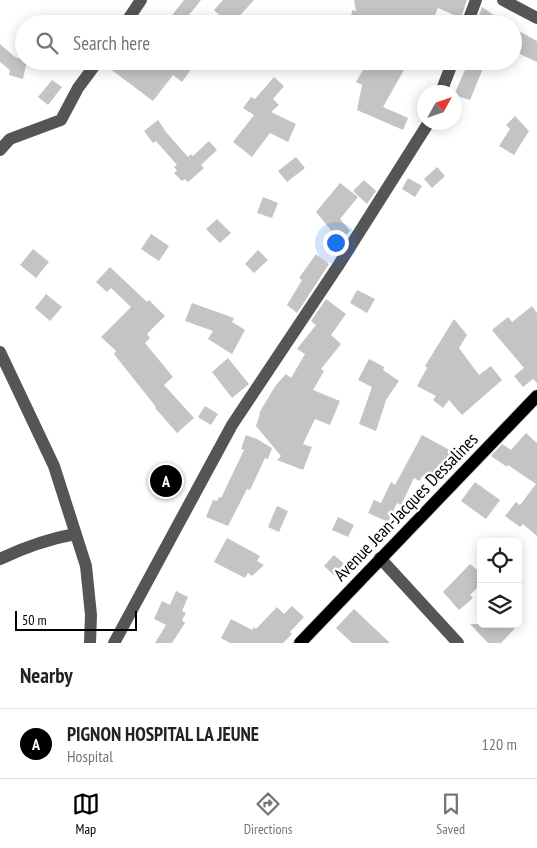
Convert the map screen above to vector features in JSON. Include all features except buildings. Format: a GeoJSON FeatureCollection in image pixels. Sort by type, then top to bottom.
{"type":"FeatureCollection","features":[{"type":"Feature","properties":{"kind":"main road","name":"Avenue Jean-Jacques Dessalines"},"geometry":{"type":"LineString","coordinates":[[300,643],[537,396]]}},
{"type":"Feature","properties":{"kind":"street"},"geometry":{"type":"LineString","coordinates":[[131,15],[141,0]]}},
{"type":"Feature","properties":{"kind":"street"},"geometry":{"type":"LineString","coordinates":[[470,15],[476,0]]}},
{"type":"Feature","properties":{"kind":"street"},"geometry":{"type":"LineString","coordinates":[[503,0],[537,18]]}},
{"type":"Feature","properties":{"kind":"street"},"geometry":{"type":"LineString","coordinates":[[0,150],[10,139],[61,120],[78,88],[91,70]]}},
{"type":"Feature","properties":{"kind":"street"},"geometry":{"type":"LineString","coordinates":[[443,85],[449,70]]}},
{"type":"Feature","properties":{"kind":"street"},"geometry":{"type":"LineString","coordinates":[[114,643],[232,425],[338,266],[424,130]]}},
{"type":"Feature","properties":{"kind":"street"},"geometry":{"type":"LineString","coordinates":[[0,352],[54,466],[86,566],[91,615],[90,643]]}},
{"type":"Feature","properties":{"kind":"street"},"geometry":{"type":"LineString","coordinates":[[0,559],[26,546],[50,538],[75,534]]}},
{"type":"Feature","properties":{"kind":"street"},"geometry":{"type":"LineString","coordinates":[[380,558],[458,643]]}},
{"type":"Feature","properties":{"kind":"place","name":"PIGNON HOSPITAL LA JEUNE"},"geometry":{"type":"Point","coordinates":[166,481]}}]}
